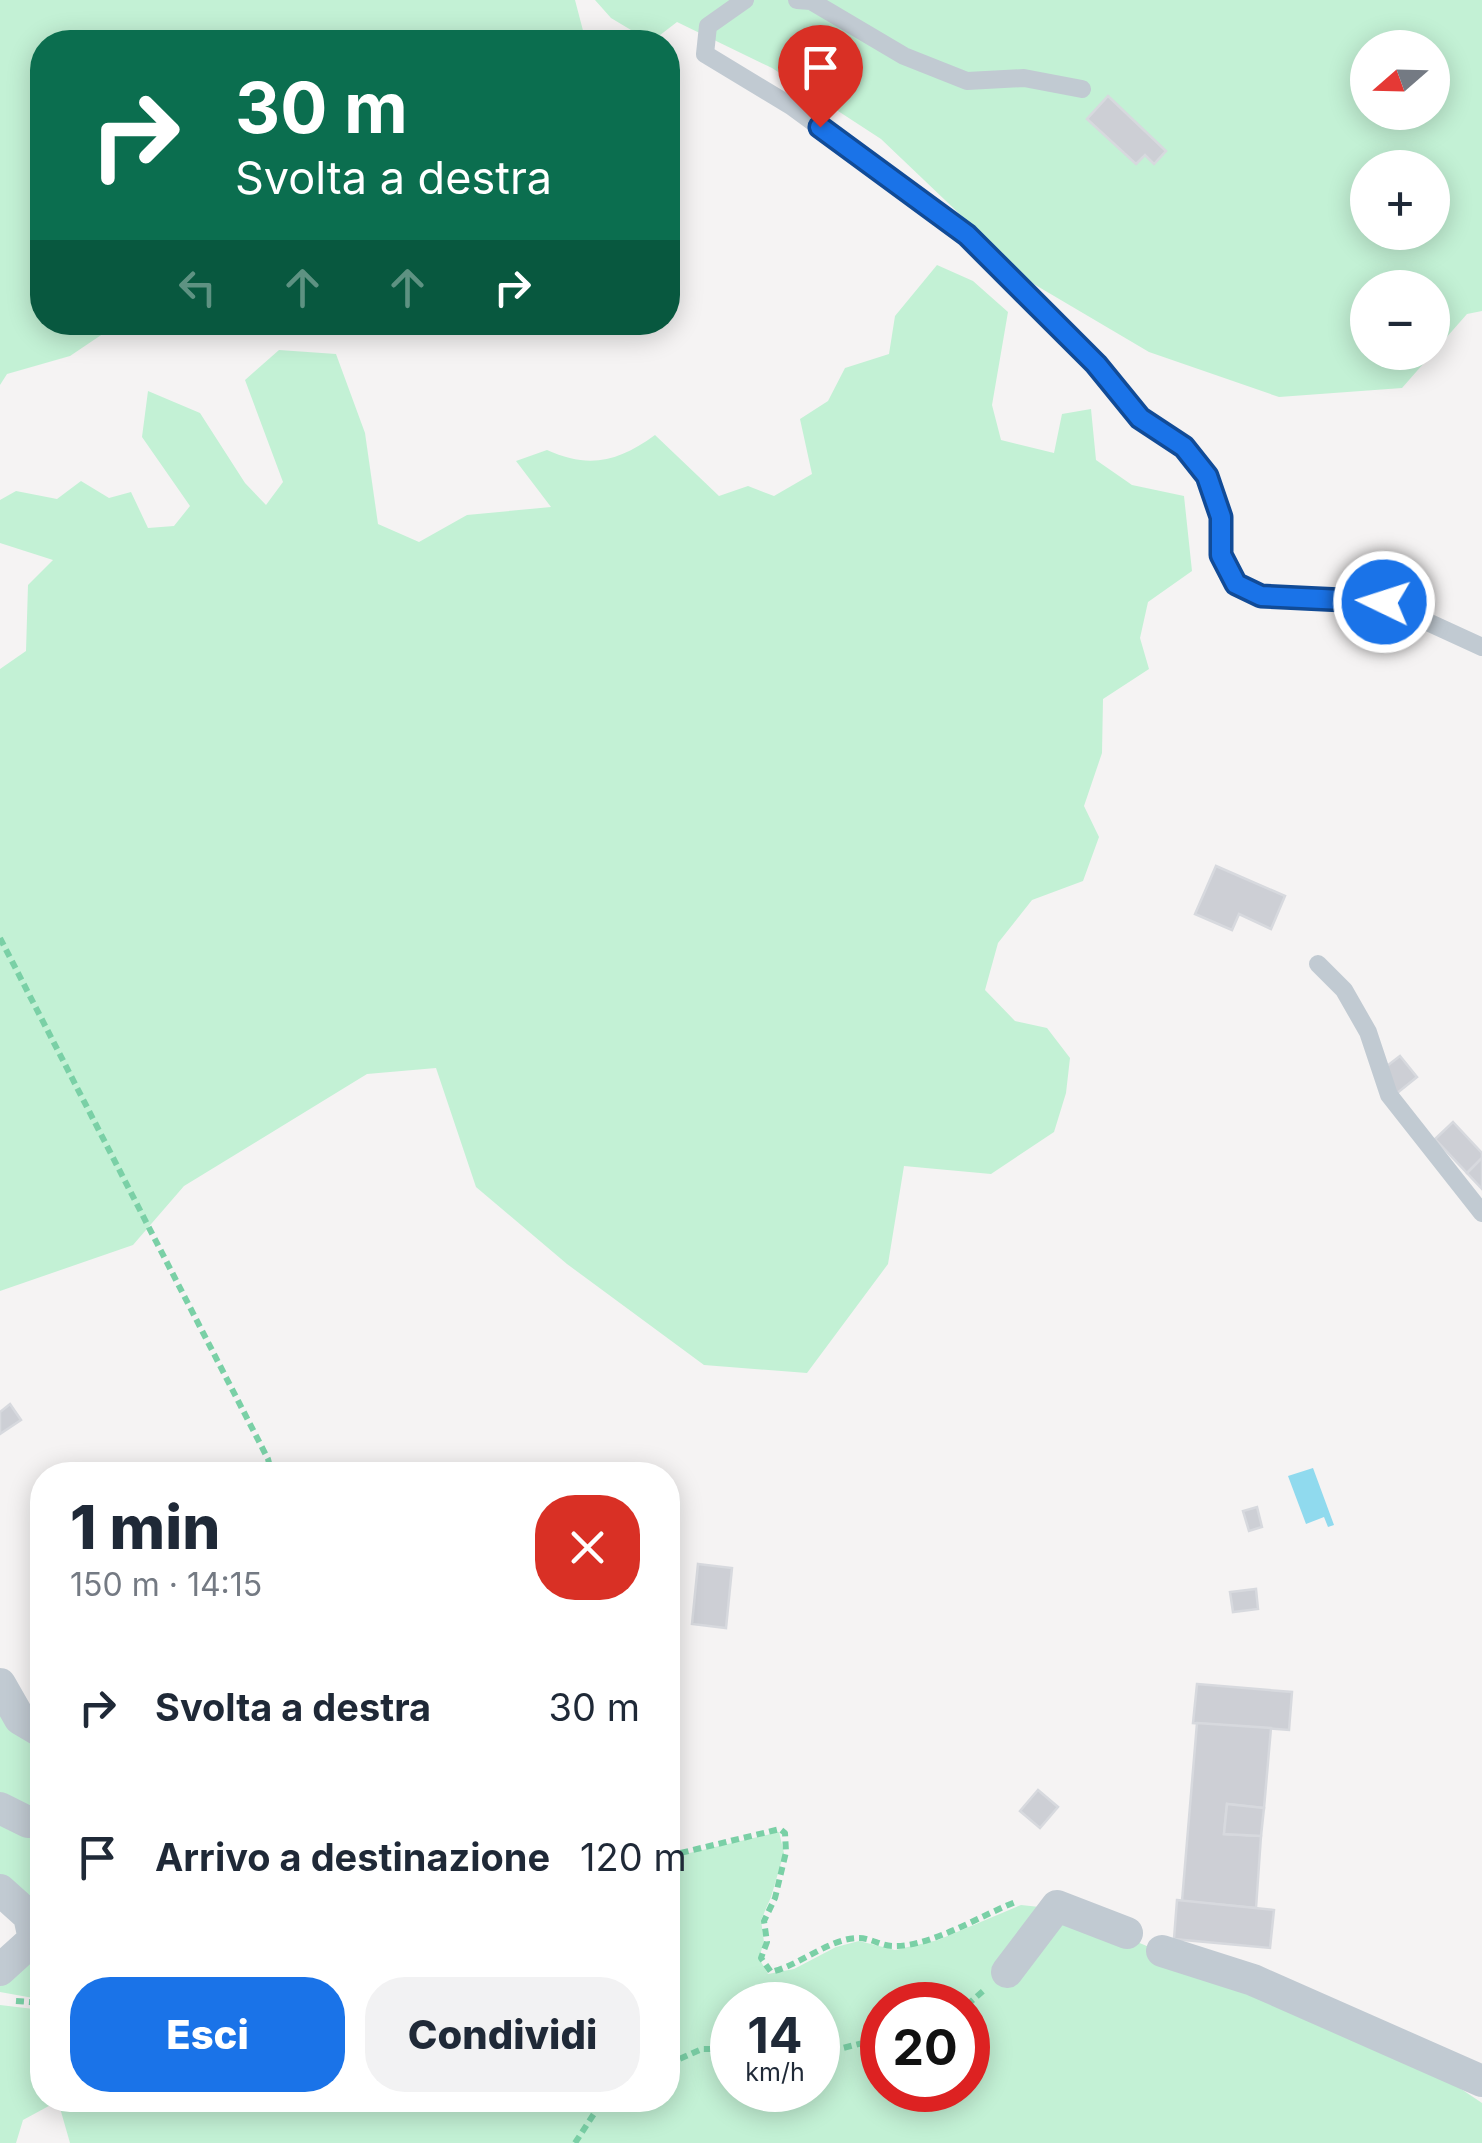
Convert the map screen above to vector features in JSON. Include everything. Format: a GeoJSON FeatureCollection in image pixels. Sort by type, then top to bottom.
{"type":"FeatureCollection","features":[{"type":"Feature","properties":{"kind":"street"},"geometry":{"type":"LineString","coordinates":[[0,1684],[20,1720],[30,1725]]}},
{"type":"Feature","properties":{"kind":"street"},"geometry":{"type":"LineString","coordinates":[[0,1808],[30,1822]]}},
{"type":"Feature","properties":{"kind":"street"},"geometry":{"type":"LineString","coordinates":[[0,1890],[30,1921]]}},
{"type":"Feature","properties":{"kind":"street"},"geometry":{"type":"LineString","coordinates":[[1008,1972],[1056,1906],[1128,1933]]}},
{"type":"Feature","properties":{"kind":"street"},"geometry":{"type":"LineString","coordinates":[[0,1970],[30,1943]]}},
{"type":"Feature","properties":{"kind":"street"},"geometry":{"type":"LineString","coordinates":[[1162,1950],[1253,1980],[1482,2081]]}},
{"type":"Feature","properties":{"kind":"lane"},"geometry":{"type":"LineString","coordinates":[[745,0],[708,26],[705,54],[791,106],[967,235],[1096,364],[1140,418],[1184,447],[1207,476],[1221,517],[1221,555],[1236,584],[1261,596],[1384,602],[1482,648]]}},
{"type":"Feature","properties":{"kind":"lane"},"geometry":{"type":"LineString","coordinates":[[798,0],[811,1],[904,56],[967,81],[1024,78],[1082,89]]}},
{"type":"Feature","properties":{"kind":"lane"},"geometry":{"type":"LineString","coordinates":[[1318,964],[1344,990],[1368,1032],[1389,1094],[1482,1214]]}},
{"type":"Feature","properties":{"kind":"path"},"geometry":{"type":"LineString","coordinates":[[0,938],[269,1462]]}},
{"type":"Feature","properties":{"kind":"path"},"geometry":{"type":"LineString","coordinates":[[680,1853],[761,1832],[780,1829],[785,1833],[786,1852],[775,1898],[764,1922],[768,1942],[762,1958],[771,1972],[858,1938],[894,1946],[936,1936],[1020,1900],[1056,1906]]}},
{"type":"Feature","properties":{"kind":"path"},"geometry":{"type":"LineString","coordinates":[[680,2059],[710,2049]]}},
{"type":"Feature","properties":{"kind":"path"},"geometry":{"type":"LineString","coordinates":[[574,2143],[595,2112]]}},
{"type":"Feature","properties":{"kind":"green space"},"geometry":{"type":"Polygon","coordinates":[[[0,0],[575,0],[583,30],[30,30],[30,335],[101,335],[70,356],[7,374],[0,385],[0,0]]]}},
{"type":"Feature","properties":{"kind":"green space"},"geometry":{"type":"Polygon","coordinates":[[[595,0],[1482,0],[1482,311],[1467,314],[1450,333],[1450,270],[1350,270],[1350,370],[1418,370],[1402,388],[1279,397],[1149,352],[1032,283],[881,139],[772,68],[677,22],[667,30],[631,30],[611,18],[595,0]]]}},
{"type":"Feature","properties":{"kind":"green space"},"geometry":{"type":"Polygon","coordinates":[[[937,265],[973,281],[1008,312],[992,405],[1001,440],[1054,453],[1062,414],[1091,409],[1096,460],[1132,485],[1184,496],[1192,571],[1148,602],[1140,638],[1149,669],[1103,699],[1102,753],[1084,806],[1099,837],[1083,881],[1032,900],[998,943],[985,990],[1015,1021],[1047,1028],[1070,1058],[1066,1093],[1054,1132],[991,1174],[904,1166],[888,1264],[807,1373],[704,1365],[567,1264],[476,1187],[436,1068],[367,1074],[184,1186],[133,1245],[0,1291],[0,669],[26,651],[28,585],[53,560],[0,543],[0,500],[16,491],[57,499],[81,481],[109,498],[131,492],[148,528],[174,526],[190,506],[142,437],[148,391],[200,413],[245,483],[266,505],[283,482],[245,380],[279,350],[336,354],[365,433],[378,524],[419,542],[467,515],[551,507],[516,461],[547,450],[576,459],[603,460],[655,435],[719,496],[748,486],[774,496],[812,474],[800,419],[828,401],[845,368],[889,354],[895,316],[937,265]]]}},
{"type":"Feature","properties":{"kind":"green space"},"geometry":{"type":"Polygon","coordinates":[[[0,1696],[30,1726],[30,1811],[0,1801],[0,1696]]]}},
{"type":"Feature","properties":{"kind":"green space"},"geometry":{"type":"Polygon","coordinates":[[[0,1816],[30,1824],[30,1928],[0,1880],[0,1816]]]}},
{"type":"Feature","properties":{"kind":"green space"},"geometry":{"type":"Polygon","coordinates":[[[779,1832],[784,1853],[761,1920],[764,1942],[759,1958],[768,1974],[794,1969],[836,1947],[859,1941],[895,1950],[938,1940],[1021,1905],[1058,1909],[1415,2058],[1482,2103],[1482,2143],[70,2143],[61,2112],[680,2112],[680,1855],[779,1832]]]}},
{"type":"Feature","properties":{"kind":"green space"},"geometry":{"type":"Polygon","coordinates":[[[30,1950],[30,1997],[0,1992],[0,1977],[30,1950]]]}},
{"type":"Feature","properties":{"kind":"green space"},"geometry":{"type":"Polygon","coordinates":[[[0,2005],[30,2009],[30,2112],[38,2112],[23,2120],[16,2143],[0,2143],[0,2005]]]}},
{"type":"Feature","properties":{"kind":"water"},"geometry":{"type":"Polygon","coordinates":[[[1313,1468],[1334,1525],[1328,1527],[1324,1517],[1306,1524],[1288,1476],[1313,1468]]]}},
{"type":"Feature","properties":{"kind":"building"},"geometry":{"type":"Polygon","coordinates":[[[1108,96],[1166,151],[1154,164],[1145,155],[1136,164],[1087,119],[1108,96]]]}},
{"type":"Feature","properties":{"kind":"building"},"geometry":{"type":"Polygon","coordinates":[[[1216,866],[1285,896],[1271,929],[1239,914],[1232,930],[1195,914],[1216,866]]]}},
{"type":"Feature","properties":{"kind":"building"},"geometry":{"type":"Polygon","coordinates":[[[1400,1056],[1417,1077],[1396,1094],[1387,1066],[1400,1056]]]}},
{"type":"Feature","properties":{"kind":"building"},"geometry":{"type":"Polygon","coordinates":[[[1453,1122],[1482,1153],[1467,1173],[1435,1139],[1453,1122]]]}},
{"type":"Feature","properties":{"kind":"building"},"geometry":{"type":"Polygon","coordinates":[[[1482,1158],[1482,1189],[1467,1173],[1482,1158]]]}},
{"type":"Feature","properties":{"kind":"building"},"geometry":{"type":"Polygon","coordinates":[[[10,1404],[21,1420],[0,1434],[0,1412],[10,1404]]]}},
{"type":"Feature","properties":{"kind":"building"},"geometry":{"type":"Polygon","coordinates":[[[1257,1507],[1262,1527],[1249,1531],[1243,1511],[1257,1507]]]}},
{"type":"Feature","properties":{"kind":"building"},"geometry":{"type":"Polygon","coordinates":[[[698,1564],[732,1568],[726,1628],[692,1624],[698,1564]]]}},
{"type":"Feature","properties":{"kind":"building"},"geometry":{"type":"Polygon","coordinates":[[[1256,1589],[1258,1609],[1233,1612],[1230,1592],[1256,1589]]]}},
{"type":"Feature","properties":{"kind":"building"},"geometry":{"type":"Polygon","coordinates":[[[1197,1684],[1292,1692],[1289,1730],[1193,1723],[1197,1684]]]}},
{"type":"Feature","properties":{"kind":"building"},"geometry":{"type":"Polygon","coordinates":[[[1197,1723],[1271,1728],[1264,1808],[1227,1804],[1224,1834],[1261,1836],[1256,1908],[1182,1901],[1197,1723]]]}},
{"type":"Feature","properties":{"kind":"building"},"geometry":{"type":"Polygon","coordinates":[[[1038,1790],[1058,1807],[1040,1828],[1020,1811],[1038,1790]]]}},
{"type":"Feature","properties":{"kind":"building"},"geometry":{"type":"Polygon","coordinates":[[[1227,1804],[1264,1808],[1261,1836],[1224,1834],[1227,1804]]]}},
{"type":"Feature","properties":{"kind":"building"},"geometry":{"type":"Polygon","coordinates":[[[1177,1900],[1274,1910],[1270,1948],[1174,1939],[1177,1900]]]}},
{"type":"Feature","properties":{"kind":"route"},"geometry":{"type":"LineString","coordinates":[[820,127],[967,235],[1096,364],[1140,418],[1184,447],[1207,476],[1221,517],[1221,555],[1236,584],[1261,596],[1384,602]]}}]}
